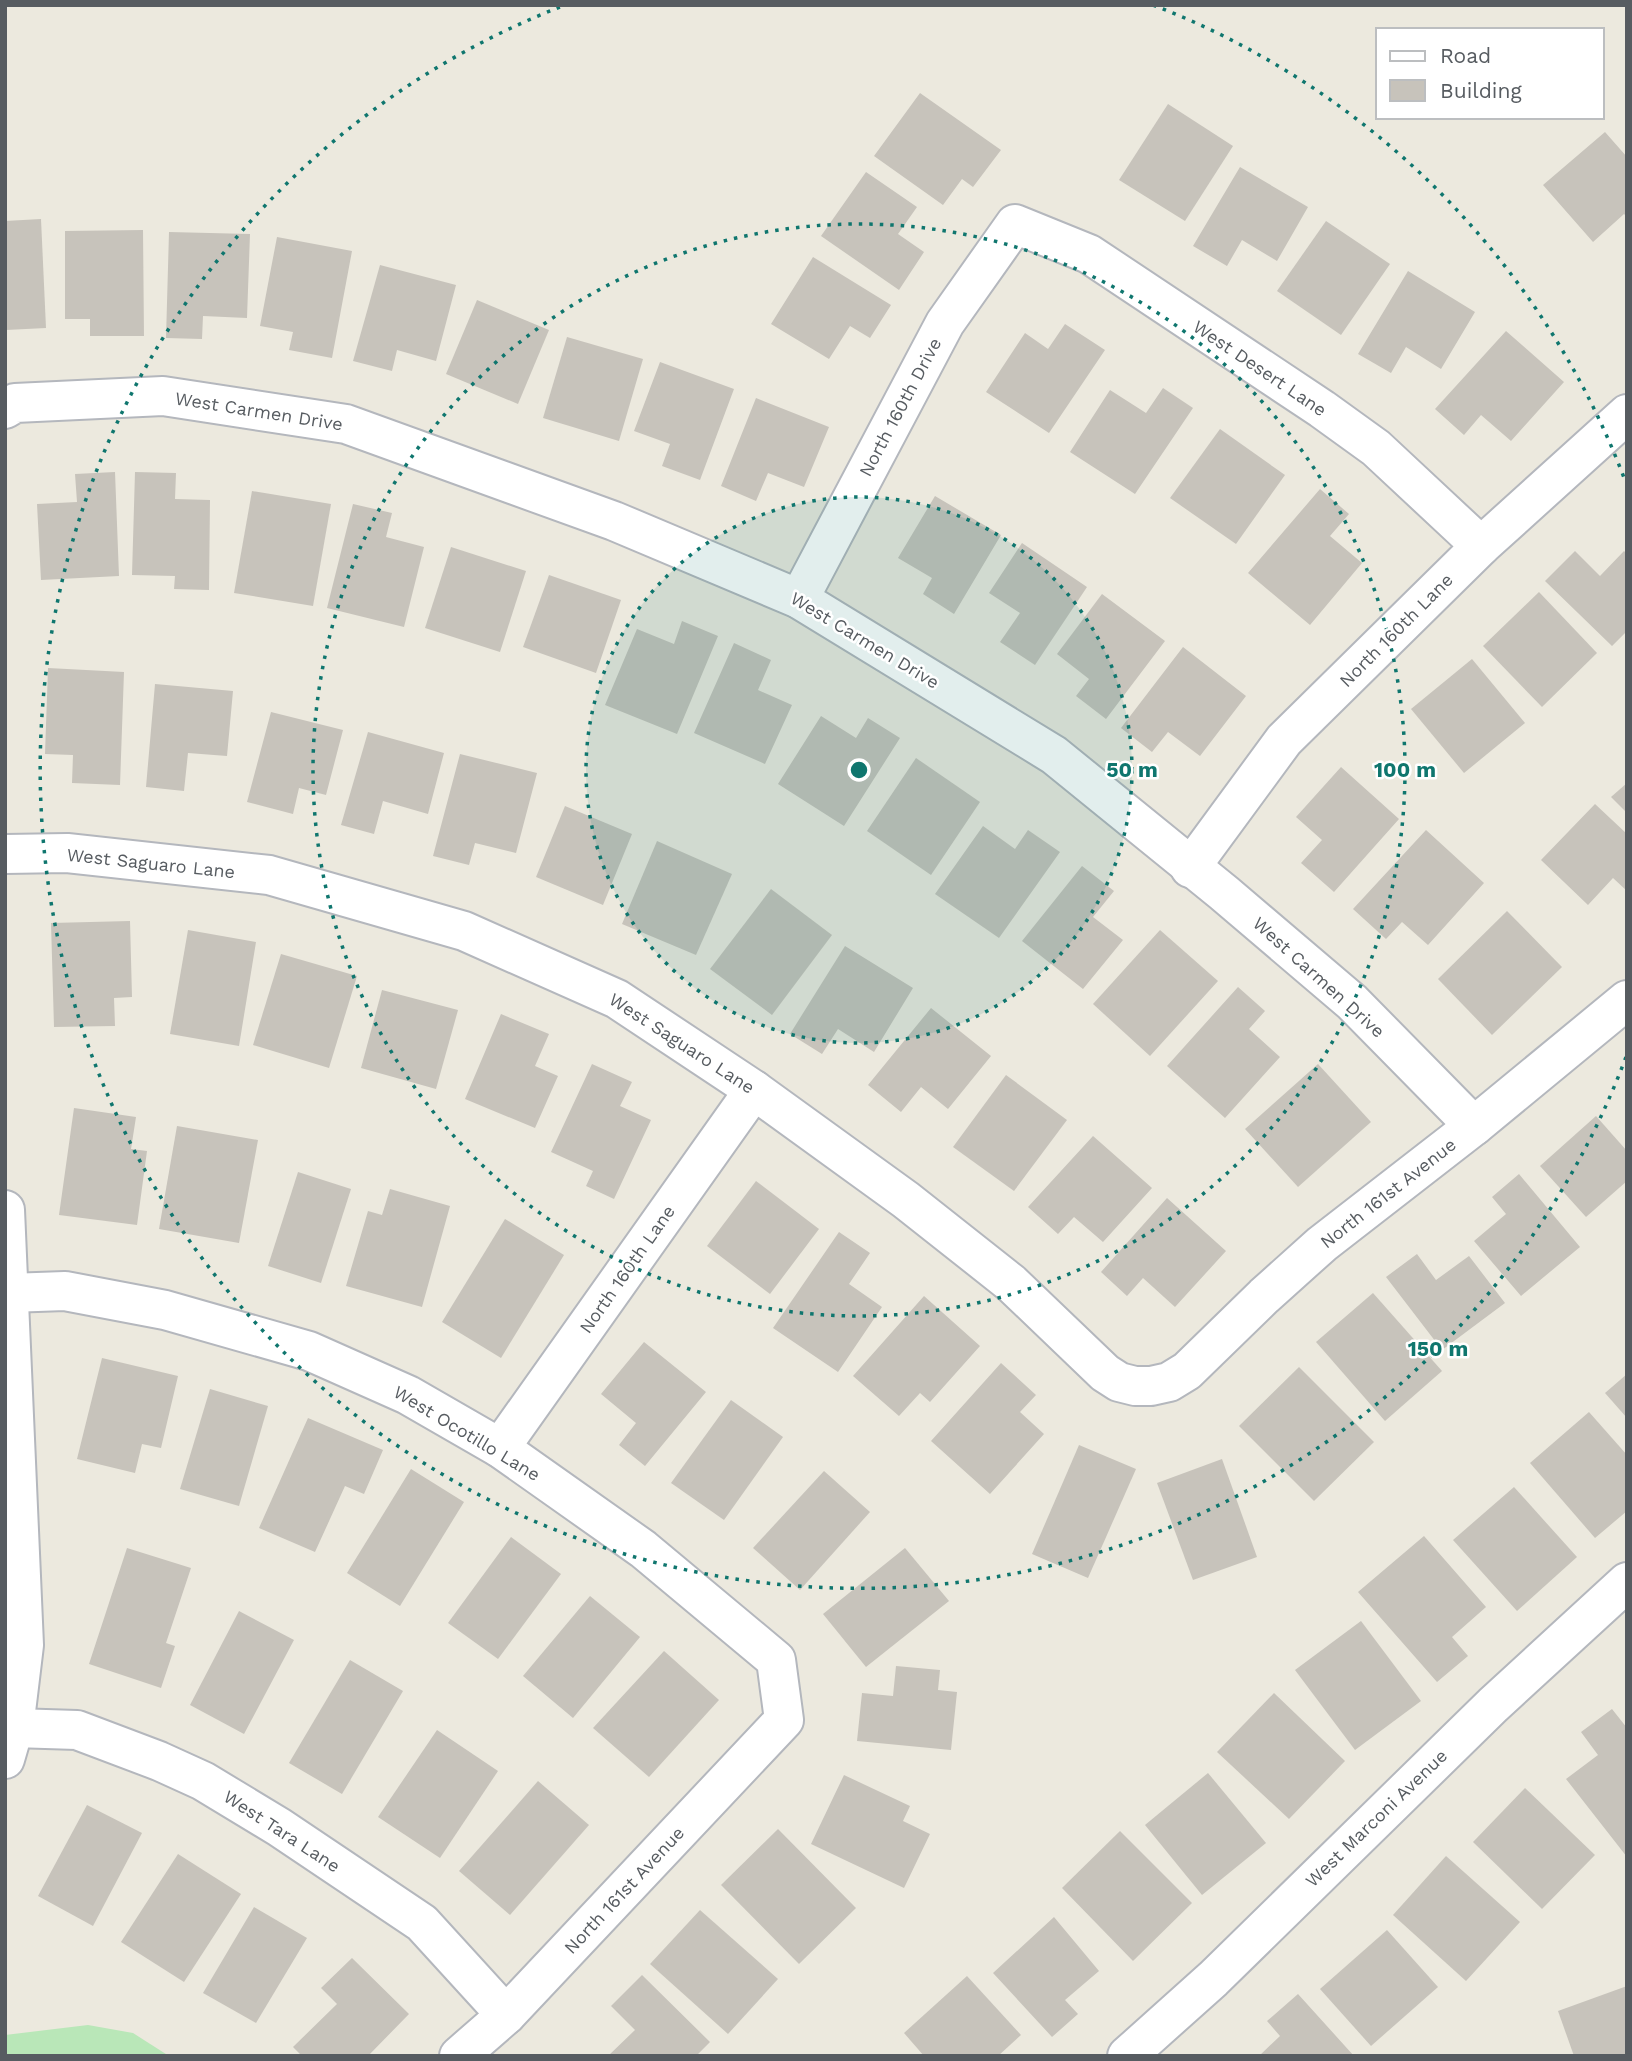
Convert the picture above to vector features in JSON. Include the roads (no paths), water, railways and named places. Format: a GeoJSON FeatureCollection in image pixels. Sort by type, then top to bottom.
{"type":"FeatureCollection","features":[{"type":"Feature","properties":{"kind":"street","name":"West Desert Lane"},"geometry":{"type":"LineString","coordinates":[[1016,224],[1089,254],[1322,409],[1376,449],[1481,546]]}},
{"type":"Feature","properties":{"kind":"street","name":"North 160th Drive"},"geometry":{"type":"LineString","coordinates":[[799,599],[944,323],[1016,224]]}},
{"type":"Feature","properties":{"kind":"street","name":"West Carmen Drive"},"geometry":{"type":"LineString","coordinates":[[5,409],[15,403],[163,396],[346,424],[614,521],[799,599],[1054,755],[1224,893],[1352,1002],[1474,1126]]}},
{"type":"Feature","properties":{"kind":"street","name":"North 160th Lane"},"geometry":{"type":"LineString","coordinates":[[1190,868],[1284,740],[1481,546],[1627,414]]}},
{"type":"Feature","properties":{"kind":"street","name":"West Saguaro Lane"},"geometry":{"type":"LineString","coordinates":[[5,854],[67,853],[270,875],[464,931],[617,999],[754,1090],[906,1200],[976,1254],[1036,1306],[1105,1373],[1119,1382],[1152,1386]]}},
{"type":"Feature","properties":{"kind":"street","name":"North 161st Avenue"},"geometry":{"type":"LineString","coordinates":[[1152,1386],[1169,1381],[1187,1371],[1322,1244],[1474,1126],[1627,1000]]}},
{"type":"Feature","properties":{"kind":"street","name":"North 160th Lane"},"geometry":{"type":"LineString","coordinates":[[500,1448],[754,1090]]}},
{"type":"Feature","properties":{"kind":"street"},"geometry":{"type":"LineString","coordinates":[[5,1210],[24,1645],[10,1744]]}},
{"type":"Feature","properties":{"kind":"street","name":"West Ocotillo Lane"},"geometry":{"type":"LineString","coordinates":[[9,1293],[65,1291],[165,1310],[309,1351],[408,1395],[500,1448],[643,1549],[776,1660],[784,1720]]}},
{"type":"Feature","properties":{"kind":"street","name":"West Marconi Avenue"},"geometry":{"type":"LineString","coordinates":[[1127,2056],[1213,1979],[1493,1705],[1627,1582]]}},
{"type":"Feature","properties":{"kind":"street","name":"North 161st Avenue"},"geometry":{"type":"LineString","coordinates":[[459,2056],[506,2014],[784,1720]]}},
{"type":"Feature","properties":{"kind":"street","name":"West Tara Lane"},"geometry":{"type":"LineString","coordinates":[[10,1744],[77,1730],[203,1781],[279,1827],[422,1923],[506,2014]]}}]}
